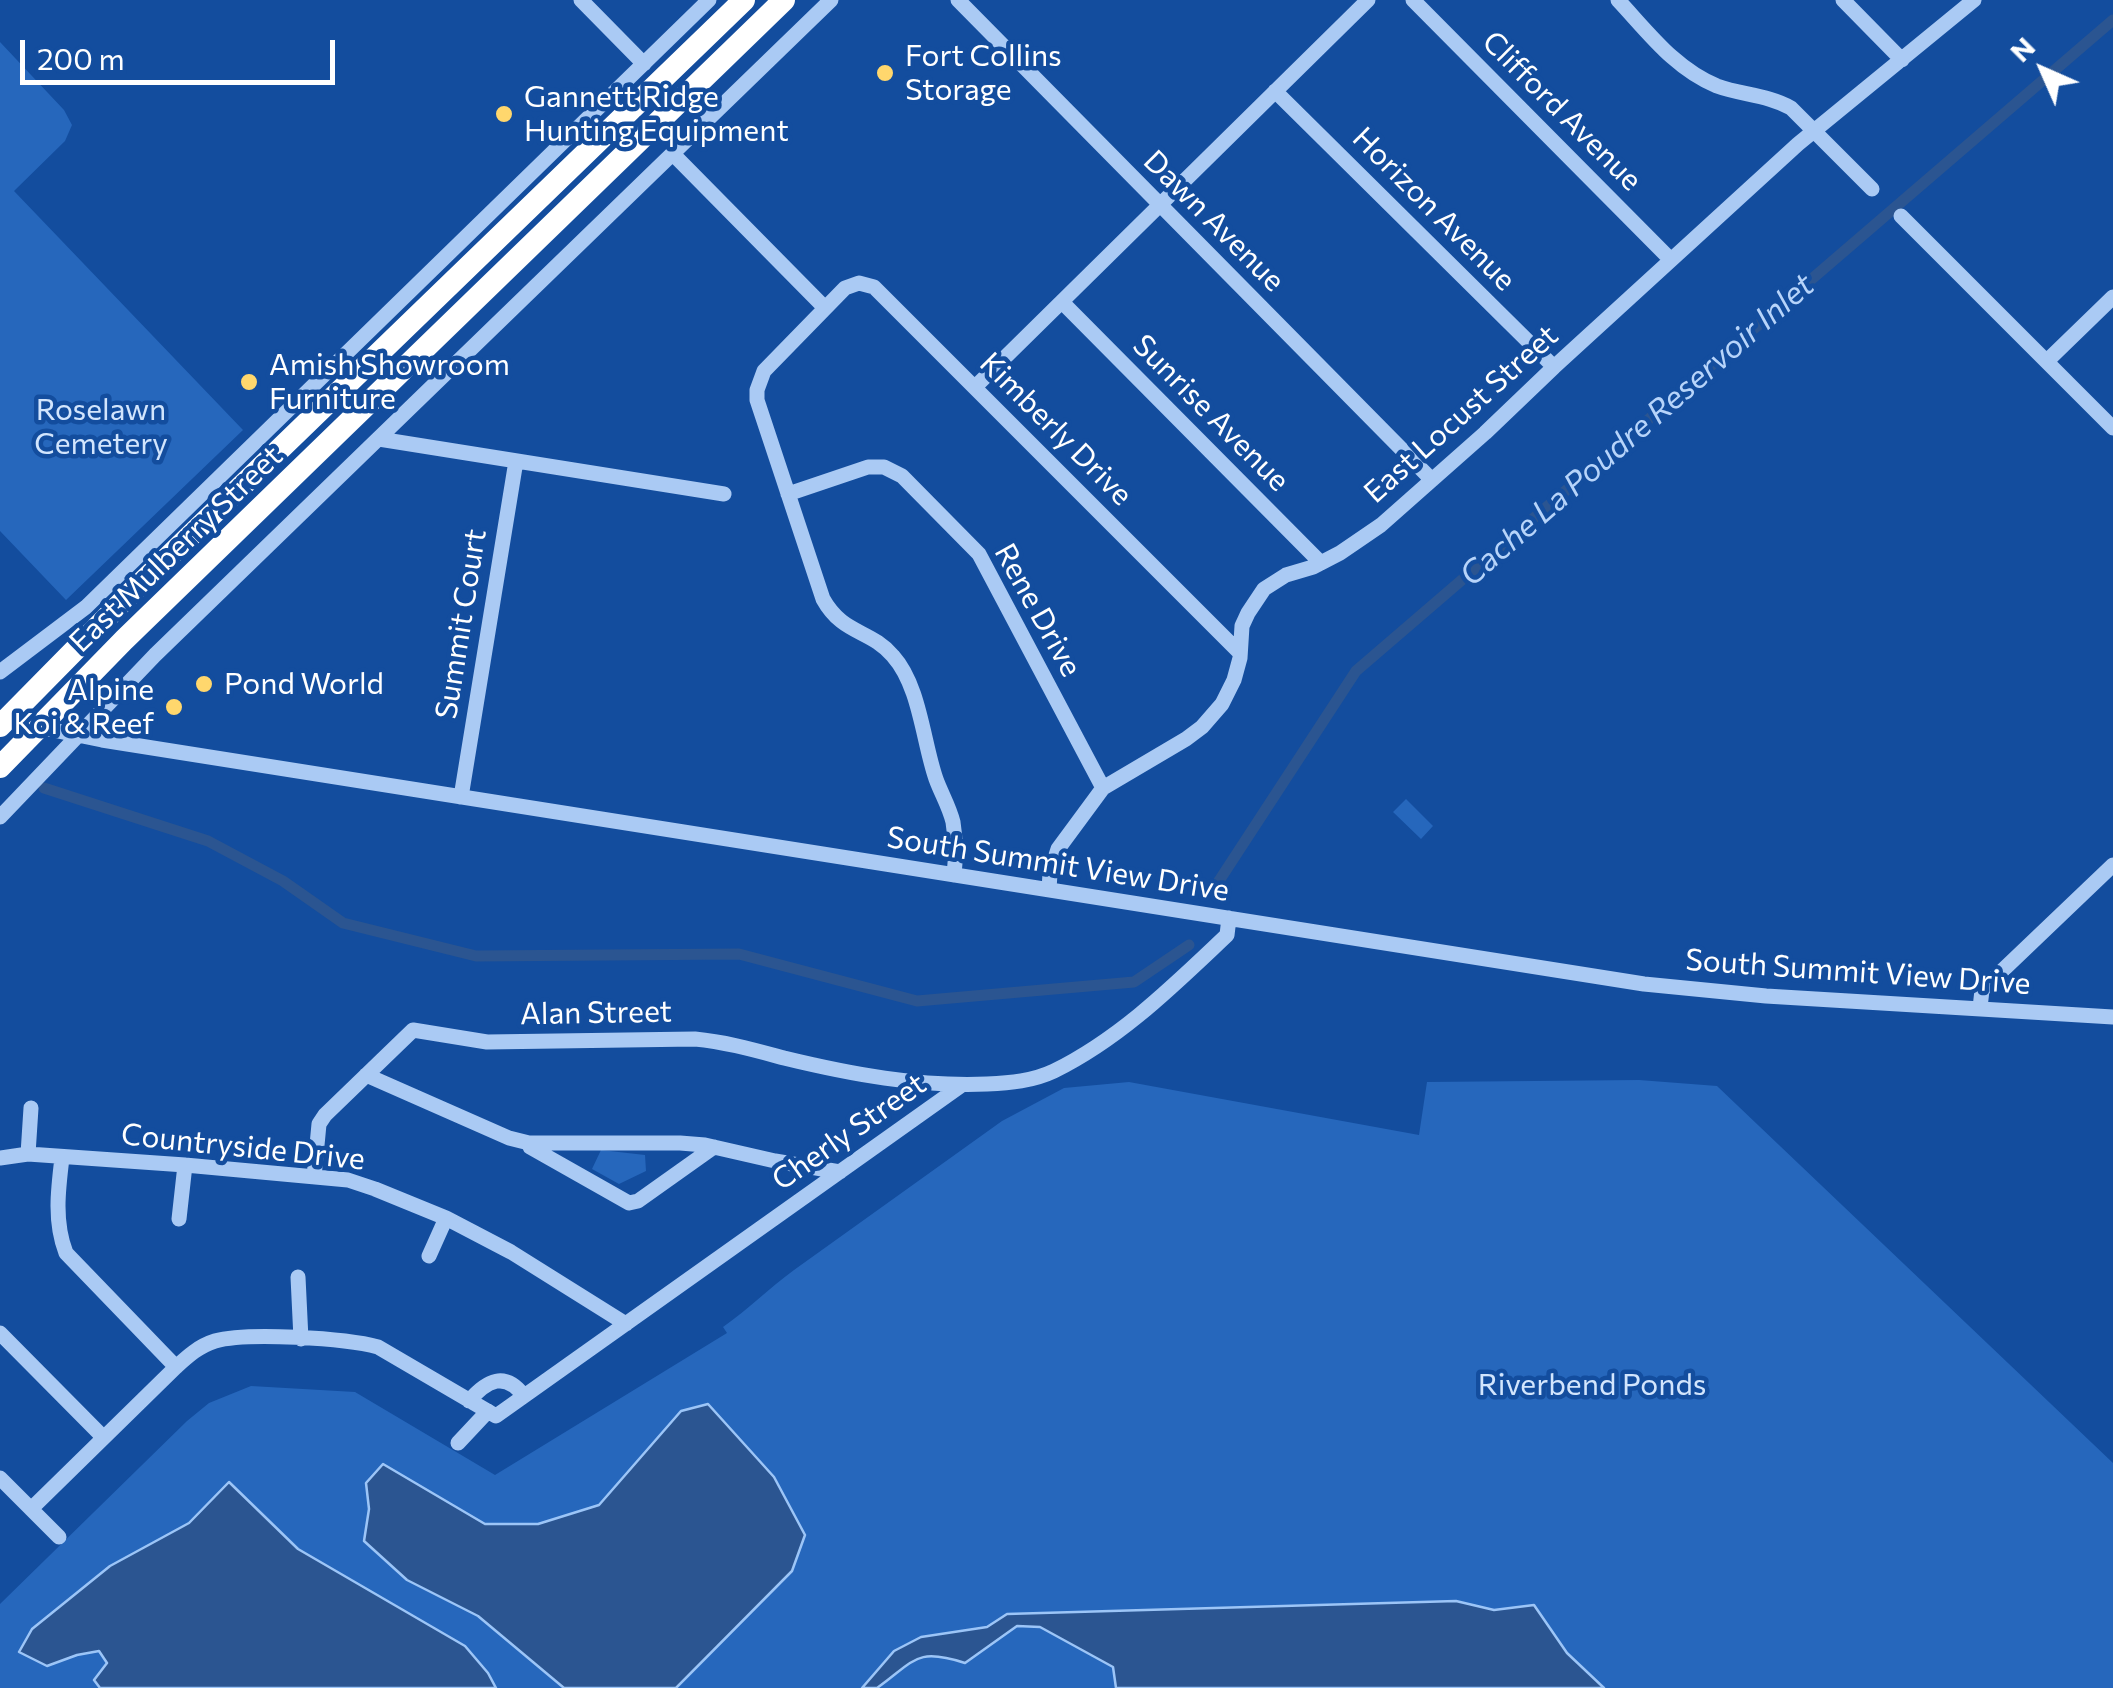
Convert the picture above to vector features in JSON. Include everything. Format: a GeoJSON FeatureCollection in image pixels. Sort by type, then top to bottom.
{"type":"FeatureCollection","features":[{"type":"Feature","properties":{"kind":"highway","name":"East Mulberry Street"},"geometry":{"type":"LineString","coordinates":[[2,719],[744,0]]}},
{"type":"Feature","properties":{"kind":"highway","name":"East Mulberry Street"},"geometry":{"type":"LineString","coordinates":[[0,767],[124,640],[784,0]]}},
{"type":"Feature","properties":{"kind":"street"},"geometry":{"type":"LineString","coordinates":[[581,0],[644,64]]}},
{"type":"Feature","properties":{"kind":"street"},"geometry":{"type":"LineString","coordinates":[[0,672],[86,606],[709,0]]}},
{"type":"Feature","properties":{"kind":"street"},"geometry":{"type":"LineString","coordinates":[[0,817],[180,630],[831,0]]}},
{"type":"Feature","properties":{"kind":"street","name":"Dawn Avenue"},"geometry":{"type":"LineString","coordinates":[[958,0],[1432,480]]}},
{"type":"Feature","properties":{"kind":"street"},"geometry":{"type":"LineString","coordinates":[[975,387],[1368,0]]}},
{"type":"Feature","properties":{"kind":"street","name":"Clifford Avenue"},"geometry":{"type":"LineString","coordinates":[[1414,0],[1670,260]]}},
{"type":"Feature","properties":{"kind":"street"},"geometry":{"type":"LineString","coordinates":[[1618,0],[1680,66],[1735,92],[1792,108],[1872,189]]}},
{"type":"Feature","properties":{"kind":"street"},"geometry":{"type":"LineString","coordinates":[[1842,0],[1902,60]]}},
{"type":"Feature","properties":{"kind":"street","name":"East Locust Street"},"geometry":{"type":"LineString","coordinates":[[1049,890],[1058,849],[1102,788],[1202,727],[1228,694],[1234,680],[1242,626],[1264,590],[1371,532],[1485,433],[1814,131],[1974,0]]}},
{"type":"Feature","properties":{"kind":"street","name":"Horizon Avenue"},"geometry":{"type":"LineString","coordinates":[[1275,91],[1554,367]]}},
{"type":"Feature","properties":{"kind":"street"},"geometry":{"type":"LineString","coordinates":[[674,154],[826,308],[764,371],[757,390],[758,400],[824,599],[844,626],[880,644],[906,674],[936,779],[953,822],[954,876]]}},
{"type":"Feature","properties":{"kind":"street"},"geometry":{"type":"LineString","coordinates":[[1901,216],[2113,428]]}},
{"type":"Feature","properties":{"kind":"street","name":"Kimberly Drive"},"geometry":{"type":"LineString","coordinates":[[826,308],[852,284],[874,287],[1239,652]]}},
{"type":"Feature","properties":{"kind":"street"},"geometry":{"type":"LineString","coordinates":[[2046,361],[2113,297]]}},
{"type":"Feature","properties":{"kind":"street","name":"Sunrise Avenue"},"geometry":{"type":"LineString","coordinates":[[1062,302],[1320,563]]}},
{"type":"Feature","properties":{"kind":"street"},"geometry":{"type":"LineString","coordinates":[[379,439],[724,494]]}},
{"type":"Feature","properties":{"kind":"street","name":"Summit Court"},"geometry":{"type":"LineString","coordinates":[[461,797],[516,461]]}},
{"type":"Feature","properties":{"kind":"street","name":"Rene Drive"},"geometry":{"type":"LineString","coordinates":[[788,494],[868,467],[884,467],[902,476],[979,554],[1102,788]]}},
{"type":"Feature","properties":{"kind":"street","name":"South Summit View Drive"},"geometry":{"type":"LineString","coordinates":[[2,719],[102,740],[1644,984],[1766,996],[2113,1016]]}},
{"type":"Feature","properties":{"kind":"street"},"geometry":{"type":"LineString","coordinates":[[1980,1008],[1982,990],[2113,865]]}},
{"type":"Feature","properties":{"kind":"street","name":"Cherly Street"},"geometry":{"type":"LineString","coordinates":[[458,1443],[492,1414],[524,1396],[962,1085],[1017,1082],[1051,1073],[1087,1052],[1152,1006],[1227,935],[1229,918]]}},
{"type":"Feature","properties":{"kind":"street","name":"Alan Street"},"geometry":{"type":"LineString","coordinates":[[314,1177],[319,1124],[325,1114],[413,1030],[488,1042],[695,1039],[905,1082],[962,1085]]}},
{"type":"Feature","properties":{"kind":"street"},"geometry":{"type":"LineString","coordinates":[[366,1075],[540,1151],[629,1203],[638,1201],[714,1147]]}},
{"type":"Feature","properties":{"kind":"street"},"geometry":{"type":"LineString","coordinates":[[28,1154],[31,1108]]}},
{"type":"Feature","properties":{"kind":"street"},"geometry":{"type":"LineString","coordinates":[[510,1138],[548,1144],[680,1143],[840,1172]]}},
{"type":"Feature","properties":{"kind":"street","name":"Countryside Drive"},"geometry":{"type":"LineString","coordinates":[[0,1158],[28,1154],[348,1180],[446,1218],[512,1252],[626,1324]]}},
{"type":"Feature","properties":{"kind":"street"},"geometry":{"type":"LineString","coordinates":[[62,1158],[58,1234],[66,1253],[176,1366]]}},
{"type":"Feature","properties":{"kind":"street"},"geometry":{"type":"LineString","coordinates":[[179,1219],[185,1164]]}},
{"type":"Feature","properties":{"kind":"street"},"geometry":{"type":"LineString","coordinates":[[429,1256],[446,1218]]}},
{"type":"Feature","properties":{"kind":"street"},"geometry":{"type":"LineString","coordinates":[[298,1277],[301,1339]]}},
{"type":"Feature","properties":{"kind":"street"},"geometry":{"type":"LineString","coordinates":[[0,1332],[103,1437]]}},
{"type":"Feature","properties":{"kind":"street"},"geometry":{"type":"LineString","coordinates":[[30,1509],[176,1366],[195,1350],[216,1340],[301,1339],[359,1342],[378,1347],[492,1414]]}},
{"type":"Feature","properties":{"kind":"street"},"geometry":{"type":"LineString","coordinates":[[470,1401],[480,1388],[494,1381],[510,1382],[524,1396]]}},
{"type":"Feature","properties":{"kind":"street"},"geometry":{"type":"LineString","coordinates":[[0,1478],[59,1538]]}},
{"type":"Feature","properties":{"kind":"green space","name":"Roselawn Cemetery"},"geometry":{"type":"Polygon","coordinates":[[[0,42],[64,110],[72,125],[65,141],[14,191],[243,430],[66,600],[0,531],[0,42]]]}},
{"type":"Feature","properties":{"kind":"green space"},"geometry":{"type":"Polygon","coordinates":[[[1406,799],[1433,826],[1421,839],[1393,812],[1406,799]]]}},
{"type":"Feature","properties":{"kind":"green space","name":"Riverbend Ponds"},"geometry":{"type":"Polygon","coordinates":[[[1639,1080],[1717,1086],[2113,1463],[2113,1688],[0,1688],[0,1604],[187,1421],[209,1403],[251,1386],[355,1392],[495,1475],[727,1333],[723,1327],[794,1270],[1002,1121],[1064,1088],[1129,1082],[1419,1135],[1427,1082],[1639,1080]]]}},
{"type":"Feature","properties":{"kind":"green space"},"geometry":{"type":"Polygon","coordinates":[[[601,1150],[645,1155],[646,1171],[619,1184],[592,1169],[601,1150]]]}},
{"type":"Feature","properties":{"kind":"shaded area"},"geometry":{"type":"Polygon","coordinates":[[[708,1404],[774,1477],[805,1535],[792,1571],[676,1688],[564,1688],[478,1616],[407,1580],[364,1541],[369,1509],[366,1483],[383,1464],[485,1524],[538,1524],[599,1505],[681,1411],[708,1404]]]}},
{"type":"Feature","properties":{"kind":"shaded area"},"geometry":{"type":"Polygon","coordinates":[[[229,1482],[298,1549],[465,1646],[496,1688],[100,1688],[94,1680],[107,1663],[99,1651],[47,1666],[19,1652],[32,1629],[110,1566],[189,1523],[229,1482]]]}},
{"type":"Feature","properties":{"kind":"shaded area"},"geometry":{"type":"Polygon","coordinates":[[[1456,1601],[1494,1610],[1534,1605],[1567,1653],[1604,1688],[1116,1688],[1113,1667],[1040,1627],[1017,1626],[965,1663],[936,1656],[916,1659],[877,1688],[862,1688],[894,1651],[921,1637],[987,1627],[1007,1614],[1456,1601]]]}},
{"type":"Feature","properties":{"kind":"waterway","name":"Cache La Poudre Reservoir Inlet"},"geometry":{"type":"LineString","coordinates":[[1215,887],[1356,671],[2113,20]]}},
{"type":"Feature","properties":{"kind":"waterway","name":"Cache La Poudre Reservoir Inlet"},"geometry":{"type":"LineString","coordinates":[[44,788],[208,841],[283,881],[343,923],[476,956],[739,954],[917,1001],[1134,982],[1189,945]]}},
{"type":"Feature","properties":{"kind":"place","name":"Fort Collins Storage"},"geometry":{"type":"Point","coordinates":[885,73]}},
{"type":"Feature","properties":{"kind":"place","name":"Gannett Ridge Hunting Equipment"},"geometry":{"type":"Point","coordinates":[504,114]}},
{"type":"Feature","properties":{"kind":"place","name":"Amish Showroom Furniture"},"geometry":{"type":"Point","coordinates":[249,382]}},
{"type":"Feature","properties":{"kind":"place","name":"Pond World"},"geometry":{"type":"Point","coordinates":[204,684]}},
{"type":"Feature","properties":{"kind":"place","name":"Alpine Koi & Reef"},"geometry":{"type":"Point","coordinates":[174,707]}}]}
